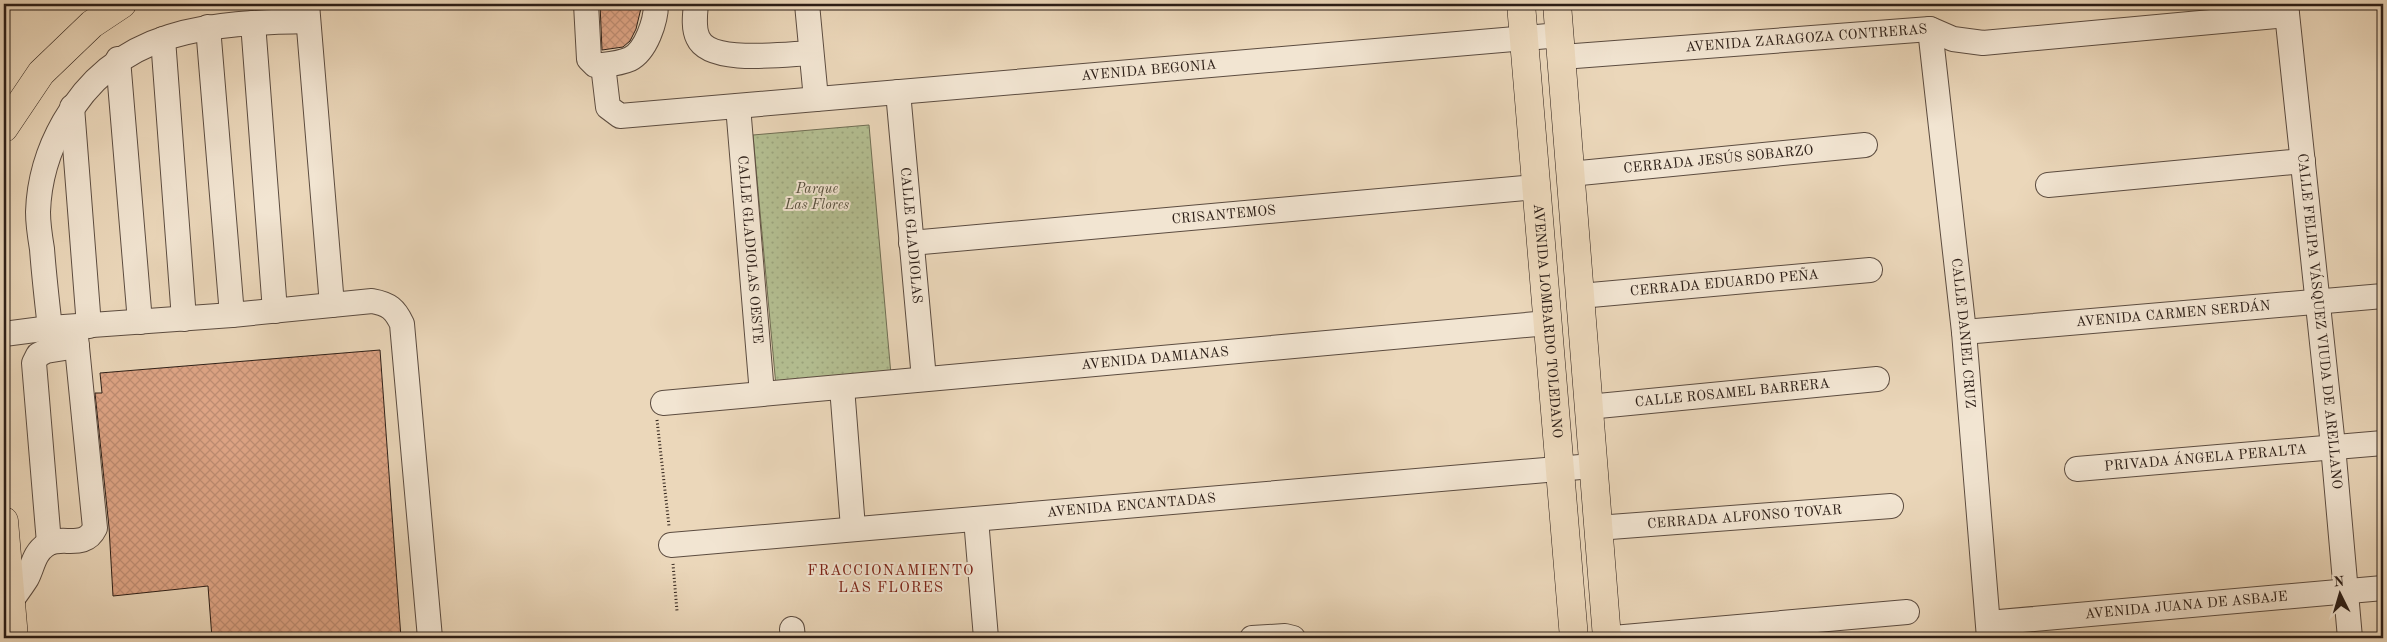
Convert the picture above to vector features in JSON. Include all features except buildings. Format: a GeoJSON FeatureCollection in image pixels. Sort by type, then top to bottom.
{"type":"FeatureCollection","features":[{"type":"Feature","properties":{"kind":"main road"},"geometry":{"type":"LineString","coordinates":[[4,128],[41,74],[92,24],[122,4]]}},
{"type":"Feature","properties":{"kind":"main road","name":"AVENIDA LOMBARDO TOLEDANO"},"geometry":{"type":"LineString","coordinates":[[1521,4],[1574,638]]}},
{"type":"Feature","properties":{"kind":"main road"},"geometry":{"type":"LineString","coordinates":[[1557,4],[1607,638]]}},
{"type":"Feature","properties":{"kind":"main road"},"geometry":{"type":"LineString","coordinates":[[4,521],[14,638]]}},
{"type":"Feature","properties":{"kind":"street"},"geometry":{"type":"LineString","coordinates":[[586,4],[589,59],[595,65],[620,62],[632,58],[646,38],[653,22],[656,4]]}},
{"type":"Feature","properties":{"kind":"street"},"geometry":{"type":"LineString","coordinates":[[696,4],[694,20],[698,39],[709,51],[724,55],[811,53]]}},
{"type":"Feature","properties":{"kind":"street"},"geometry":{"type":"LineString","coordinates":[[807,4],[816,99]]}},
{"type":"Feature","properties":{"kind":"street","name":"AVENIDA ZARAGOZA CONTRERAS"},"geometry":{"type":"LineString","coordinates":[[1561,46],[1930,29],[1952,39],[1983,43],[2286,9]]}},
{"type":"Feature","properties":{"kind":"street","name":"CALLE FELIPA VÁSQUEZ VIUDA DE ARELLANO"},"geometry":{"type":"LineString","coordinates":[[2286,9],[2333,446],[2350,638]]}},
{"type":"Feature","properties":{"kind":"street"},"geometry":{"type":"LineString","coordinates":[[50,328],[39,204],[42,176],[54,140],[72,107],[118,59],[163,38],[208,27],[308,13],[332,305]]}},
{"type":"Feature","properties":{"kind":"street"},"geometry":{"type":"LineString","coordinates":[[252,22],[275,311]]}},
{"type":"Feature","properties":{"kind":"street"},"geometry":{"type":"LineString","coordinates":[[208,27],[232,316]]}},
{"type":"Feature","properties":{"kind":"street","name":"CALLE DANIEL CRUZ"},"geometry":{"type":"LineString","coordinates":[[1930,29],[1964,332],[1988,631]]}},
{"type":"Feature","properties":{"kind":"street"},"geometry":{"type":"LineString","coordinates":[[163,38],[184,319]]}},
{"type":"Feature","properties":{"kind":"street","name":"AVENIDA BEGONIA"},"geometry":{"type":"LineString","coordinates":[[603,65],[608,107],[620,116],[1524,40],[1561,46]]}},
{"type":"Feature","properties":{"kind":"street"},"geometry":{"type":"LineString","coordinates":[[118,59],[140,322]]}},
{"type":"Feature","properties":{"kind":"street","name":"CALLE GLADIOLAS"},"geometry":{"type":"LineString","coordinates":[[898,92],[924,379]]}},
{"type":"Feature","properties":{"kind":"street","name":"CALLE GLADIOLAS OESTE"},"geometry":{"type":"LineString","coordinates":[[738,106],[762,394]]}},
{"type":"Feature","properties":{"kind":"street"},"geometry":{"type":"LineString","coordinates":[[11,602],[26,579],[38,551],[49,543],[85,540],[92,534],[95,528],[81,333],[72,107]]}},
{"type":"Feature","properties":{"kind":"street","name":"CERRADA JESÚS SOBARZO"},"geometry":{"type":"LineString","coordinates":[[1570,174],[1865,146]]}},
{"type":"Feature","properties":{"kind":"street"},"geometry":{"type":"LineString","coordinates":[[2048,186],[2303,162]]}},
{"type":"Feature","properties":{"kind":"street","name":"CRISANTEMOS"},"geometry":{"type":"LineString","coordinates":[[911,243],[1536,187]]}},
{"type":"Feature","properties":{"kind":"street","name":"CERRADA EDUARDO PEÑA"},"geometry":{"type":"LineString","coordinates":[[1580,296],[1870,270]]}},
{"type":"Feature","properties":{"kind":"street","name":"AVENIDA CARMEN SERDÁN"},"geometry":{"type":"LineString","coordinates":[[1964,332],[2383,296]]}},
{"type":"Feature","properties":{"kind":"street"},"geometry":{"type":"LineString","coordinates":[[49,543],[34,362],[38,355],[81,333],[140,322],[232,316],[372,300],[386,304],[396,311],[402,324],[430,638]]}},
{"type":"Feature","properties":{"kind":"street","name":"AVENIDA DAMIANAS"},"geometry":{"type":"LineString","coordinates":[[663,403],[1548,323]]}},
{"type":"Feature","properties":{"kind":"street"},"geometry":{"type":"LineString","coordinates":[[4,334],[50,328],[81,333]]}},
{"type":"Feature","properties":{"kind":"street","name":"CALLE ROSAMEL BARRERA"},"geometry":{"type":"LineString","coordinates":[[1588,407],[1877,379]]}},
{"type":"Feature","properties":{"kind":"street"},"geometry":{"type":"LineString","coordinates":[[842,387],[853,528]]}},
{"type":"Feature","properties":{"kind":"street","name":"PRIVADA ÁNGELA PERALTA"},"geometry":{"type":"LineString","coordinates":[[2077,470],[2383,442]]}},
{"type":"Feature","properties":{"kind":"street","name":"AVENIDA ENCANTADAS"},"geometry":{"type":"LineString","coordinates":[[671,544],[1592,466]]}},
{"type":"Feature","properties":{"kind":"street","name":"CERRADA ALFONSO TOVAR"},"geometry":{"type":"LineString","coordinates":[[1598,528],[1891,506]]}},
{"type":"Feature","properties":{"kind":"street"},"geometry":{"type":"LineString","coordinates":[[976,519],[986,638]]}},
{"type":"Feature","properties":{"kind":"street","name":"AVENIDA JUANA DE ASBAJE"},"geometry":{"type":"LineString","coordinates":[[1988,631],[2383,588]]}},
{"type":"Feature","properties":{"kind":"street"},"geometry":{"type":"LineString","coordinates":[[1613,638],[1907,612]]}},
{"type":"Feature","properties":{"kind":"street"},"geometry":{"type":"LineString","coordinates":[[1252,638],[1285,636],[1293,638]]}},
{"type":"Feature","properties":{"kind":"path"},"geometry":{"type":"LineString","coordinates":[[663,403],[656,416],[677,611]]}},
{"type":"Feature","properties":{"kind":"green space","name":"Parque Las Flores"},"geometry":{"type":"Polygon","coordinates":[[[869,125],[891,375],[776,386],[753,135],[869,125]]]}},
{"type":"Feature","properties":{"kind":"district","name":"FRACCIONAMIENTO LAS FLORES"},"geometry":{"type":"Point","coordinates":[891,580]}}]}
